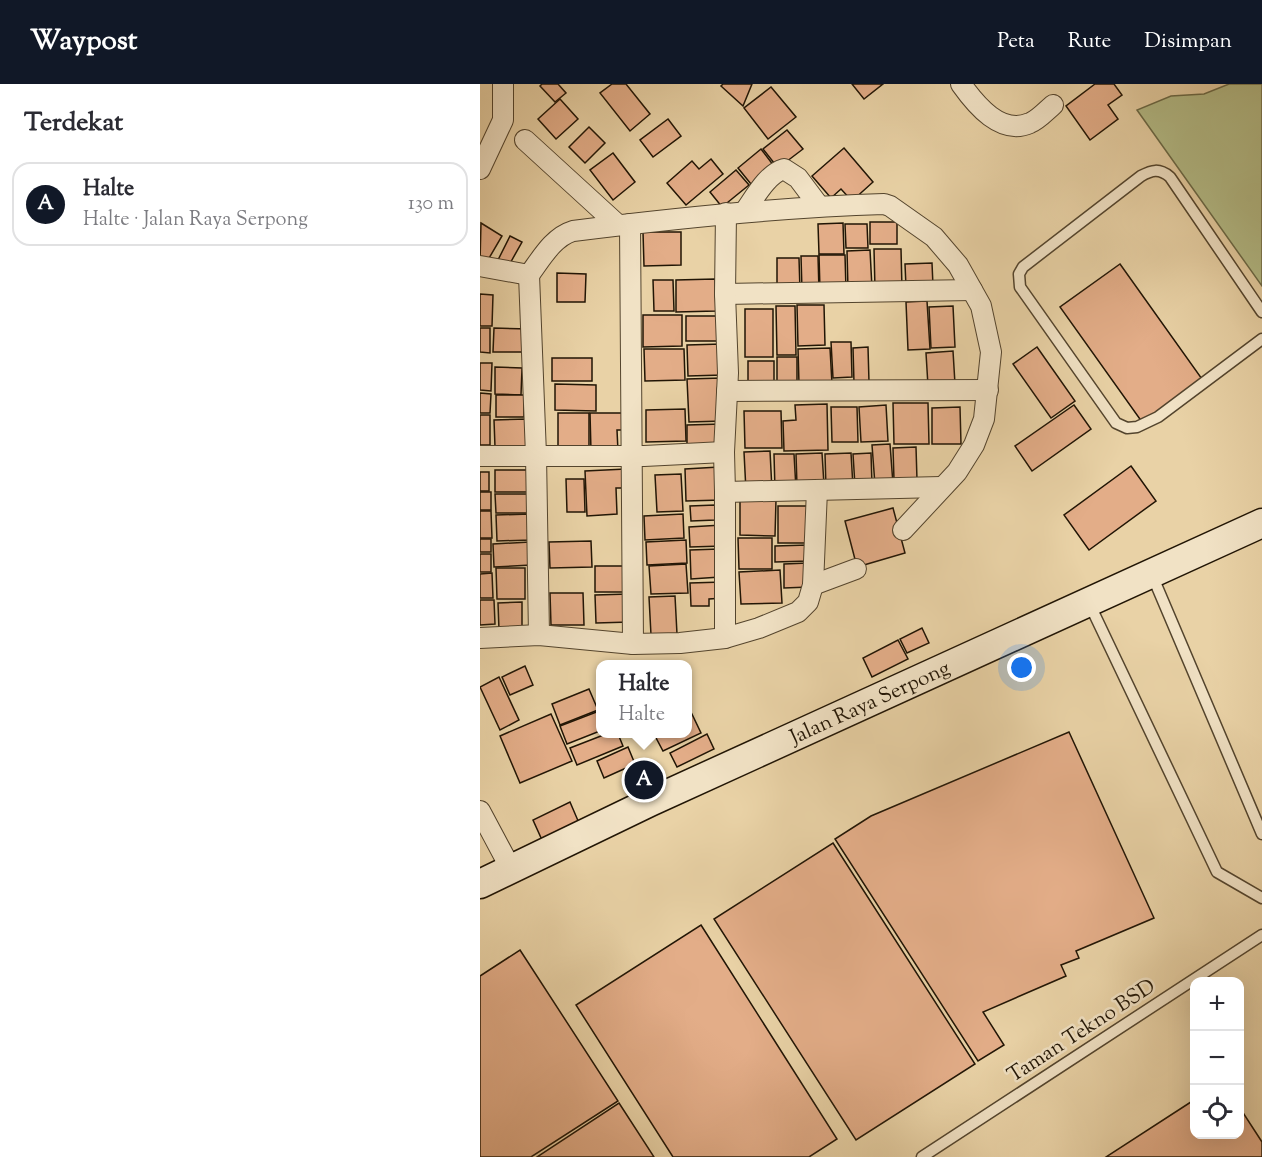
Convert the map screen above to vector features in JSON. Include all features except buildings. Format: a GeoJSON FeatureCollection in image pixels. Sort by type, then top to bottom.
{"type":"FeatureCollection","features":[{"type":"Feature","properties":{"kind":"main road","name":"Jalan Raya Serpong"},"geometry":{"type":"LineString","coordinates":[[480,884],[660,797],[1262,523]]}},
{"type":"Feature","properties":{"kind":"street"},"geometry":{"type":"LineString","coordinates":[[480,168],[503,120],[504,84]]}},
{"type":"Feature","properties":{"kind":"street"},"geometry":{"type":"LineString","coordinates":[[960,84],[979,107],[1012,128],[1031,123],[1053,105]]}},
{"type":"Feature","properties":{"kind":"street"},"geometry":{"type":"LineString","coordinates":[[525,140],[624,224],[633,455],[633,644]]}},
{"type":"Feature","properties":{"kind":"street"},"geometry":{"type":"LineString","coordinates":[[745,211],[771,178],[777,172],[784,170],[798,178],[819,206]]}},
{"type":"Feature","properties":{"kind":"street"},"geometry":{"type":"LineString","coordinates":[[539,635],[536,455],[529,275],[552,244],[567,232],[745,211],[884,204],[934,237],[958,265],[981,306],[991,351],[988,390],[984,419],[974,445],[957,472],[903,530]]}},
{"type":"Feature","properties":{"kind":"street"},"geometry":{"type":"LineString","coordinates":[[725,638],[726,213]]}},
{"type":"Feature","properties":{"kind":"street"},"geometry":{"type":"LineString","coordinates":[[480,266],[529,275]]}},
{"type":"Feature","properties":{"kind":"street"},"geometry":{"type":"LineString","coordinates":[[725,294],[972,290]]}},
{"type":"Feature","properties":{"kind":"street"},"geometry":{"type":"LineString","coordinates":[[727,391],[988,390]]}},
{"type":"Feature","properties":{"kind":"street"},"geometry":{"type":"LineString","coordinates":[[480,456],[724,452]]}},
{"type":"Feature","properties":{"kind":"street"},"geometry":{"type":"LineString","coordinates":[[725,492],[941,487]]}},
{"type":"Feature","properties":{"kind":"street"},"geometry":{"type":"LineString","coordinates":[[480,638],[539,635],[633,644],[681,643],[725,638],[759,628],[798,612],[808,602],[813,585],[817,490]]}},
{"type":"Feature","properties":{"kind":"street"},"geometry":{"type":"LineString","coordinates":[[813,585],[856,569]]}},
{"type":"Feature","properties":{"kind":"street"},"geometry":{"type":"LineString","coordinates":[[480,812],[511,869]]}},
{"type":"Feature","properties":{"kind":"lane"},"geometry":{"type":"LineString","coordinates":[[1262,312],[1170,177],[1160,170],[1141,176],[1023,267],[1018,274],[1019,285],[1026,297],[1116,423],[1127,428],[1137,427],[1158,417],[1262,339]]}},
{"type":"Feature","properties":{"kind":"lane"},"geometry":{"type":"LineString","coordinates":[[1152,574],[1262,834]]}},
{"type":"Feature","properties":{"kind":"lane"},"geometry":{"type":"LineString","coordinates":[[1089,603],[1217,872],[1262,898]]}},
{"type":"Feature","properties":{"kind":"lane","name":"Taman Tekno BSD"},"geometry":{"type":"LineString","coordinates":[[922,1157],[1262,935]]}},
{"type":"Feature","properties":{"kind":"green space"},"geometry":{"type":"Polygon","coordinates":[[[1229,84],[1262,84],[1262,286],[1137,110],[1171,96],[1204,94],[1229,84]]]}},
{"type":"Feature","properties":{"kind":"place","name":"Halte"},"geometry":{"type":"Point","coordinates":[644,780]}}]}
